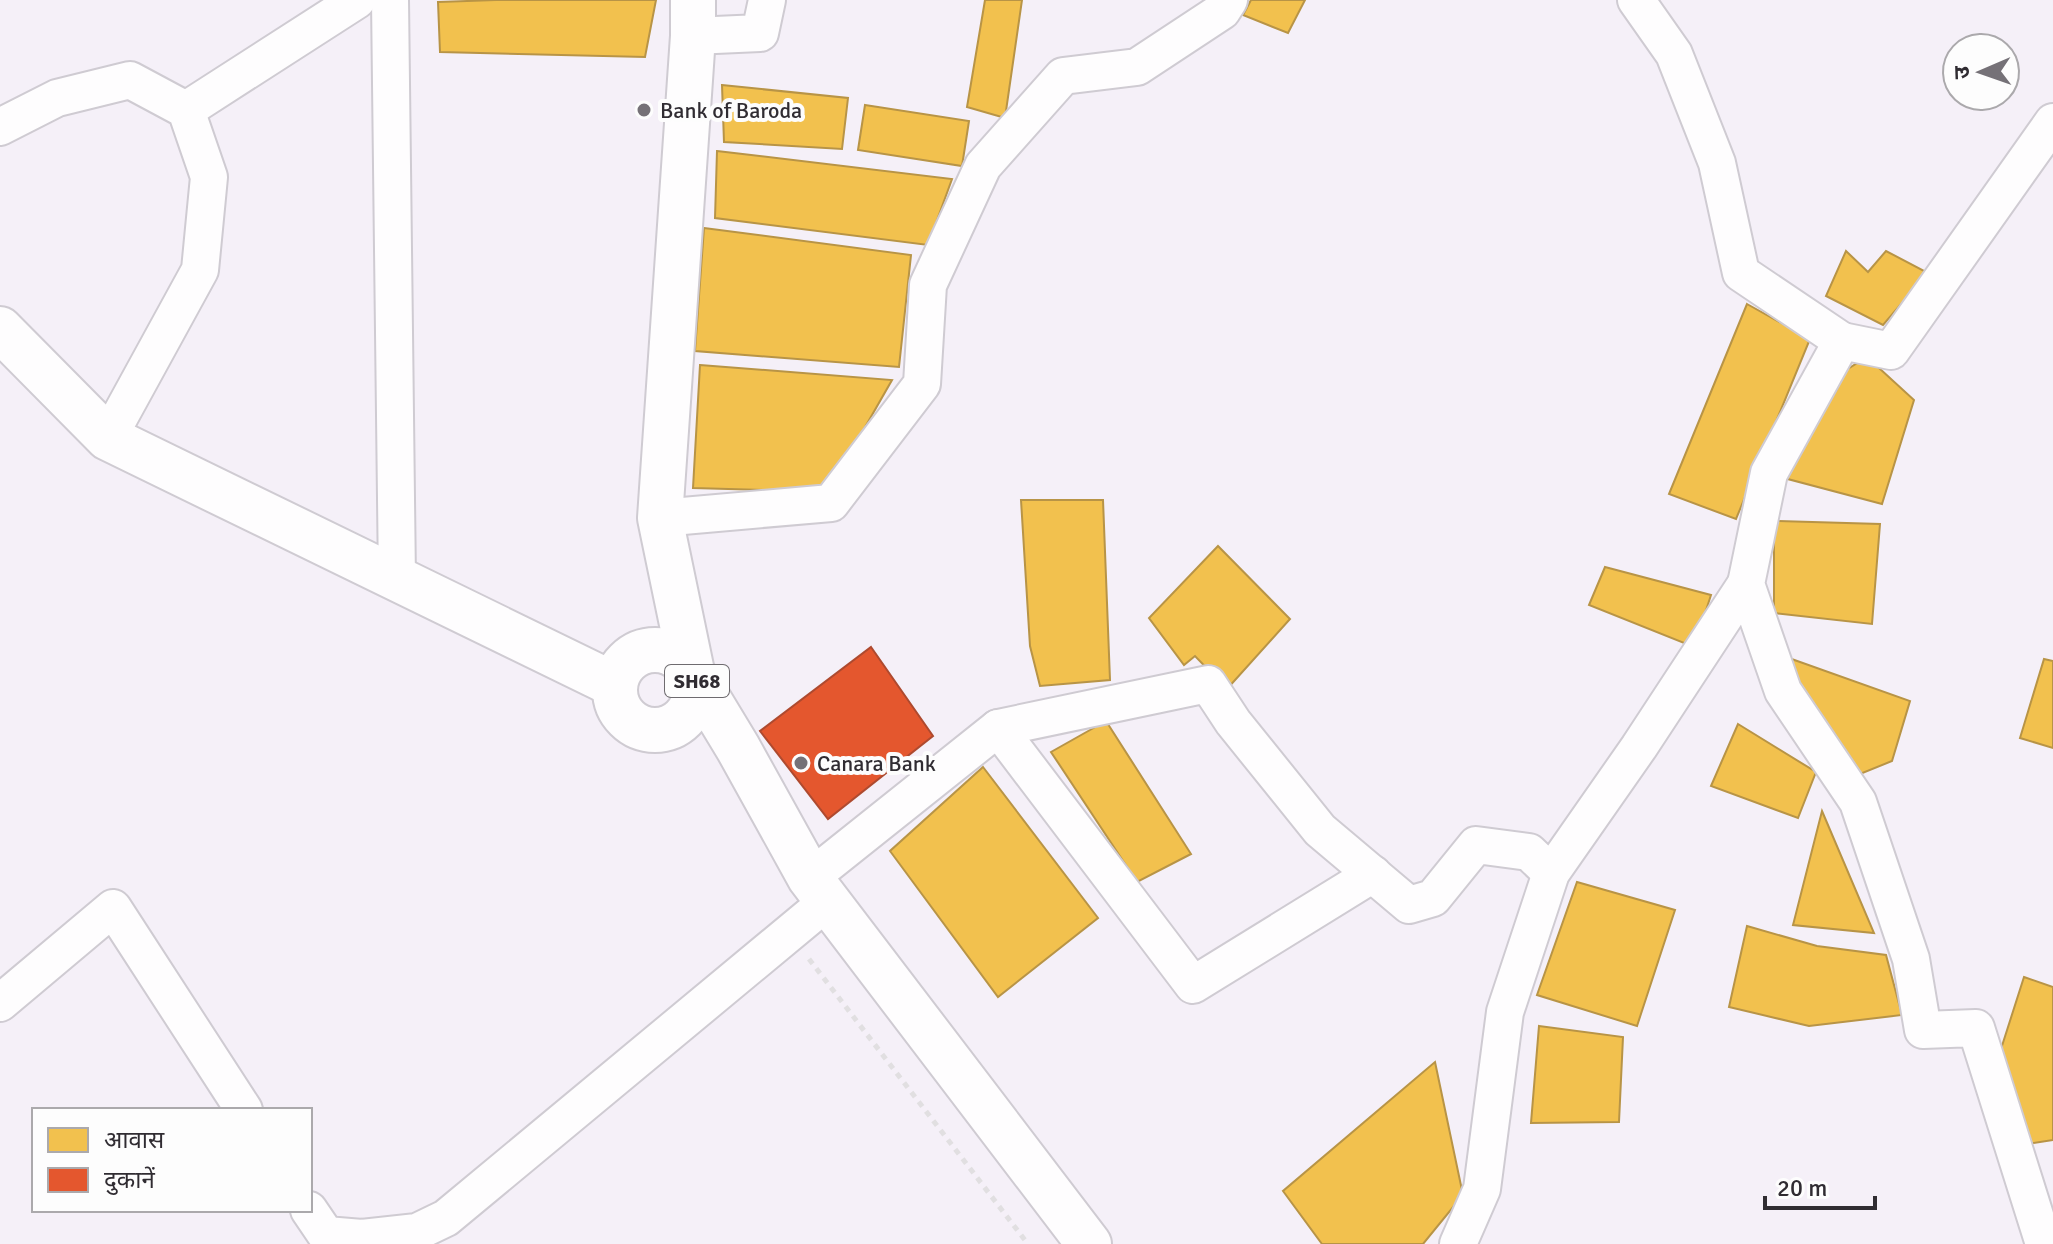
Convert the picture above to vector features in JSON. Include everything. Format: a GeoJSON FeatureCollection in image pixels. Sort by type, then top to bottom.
{"type":"FeatureCollection","features":[{"type":"Feature","properties":{"kind":"main road","name":"SH68"},"geometry":{"type":"LineString","coordinates":[[693,18],[660,518],[692,672],[819,889],[1089,1244]]}},
{"type":"Feature","properties":{"kind":"main road"},"geometry":{"type":"LineString","coordinates":[[0,329],[108,438],[615,685]]}},
{"type":"Feature","properties":{"kind":"main road"},"geometry":{"type":"LineString","coordinates":[[649,649],[674,653],[692,672],[695,698],[690,711],[681,721],[655,731],[630,721],[621,711],[615,698],[615,685],[625,661],[636,653],[649,649]]}},
{"type":"Feature","properties":{"kind":"street"},"geometry":{"type":"LineString","coordinates":[[186,110],[357,0]]}},
{"type":"Feature","properties":{"kind":"street"},"geometry":{"type":"LineString","coordinates":[[390,0],[397,581]]}},
{"type":"Feature","properties":{"kind":"street"},"geometry":{"type":"LineString","coordinates":[[693,18],[760,33],[767,0]]}},
{"type":"Feature","properties":{"kind":"street"},"geometry":{"type":"LineString","coordinates":[[660,518],[831,503],[922,384],[928,285],[983,166],[1063,76],[1137,67],[1222,11],[1229,0]]}},
{"type":"Feature","properties":{"kind":"street"},"geometry":{"type":"LineString","coordinates":[[1636,0],[1674,54],[1712,150],[1741,273],[1842,341],[1891,351],[2053,122]]}},
{"type":"Feature","properties":{"kind":"street"},"geometry":{"type":"LineString","coordinates":[[0,127],[57,98],[130,80],[186,110],[209,177],[200,270],[108,438]]}},
{"type":"Feature","properties":{"kind":"street"},"geometry":{"type":"LineString","coordinates":[[1458,1244],[1482,1189],[1505,1012],[1551,873],[1639,747],[1746,584],[1769,473],[1842,341]]}},
{"type":"Feature","properties":{"kind":"street"},"geometry":{"type":"LineString","coordinates":[[1746,584],[1783,691],[1858,802],[1911,959],[1923,1030],[1976,1028],[2047,1228]]}},
{"type":"Feature","properties":{"kind":"street"},"geometry":{"type":"LineString","coordinates":[[310,1212],[326,1235],[362,1238],[417,1232],[446,1218],[791,932],[819,889],[998,728],[1208,684],[1233,722],[1320,830],[1409,905],[1433,898],[1476,845],[1529,852],[1551,873]]}},
{"type":"Feature","properties":{"kind":"street"},"geometry":{"type":"LineString","coordinates":[[998,728],[1193,985],[1373,874]]}},
{"type":"Feature","properties":{"kind":"street"},"geometry":{"type":"LineString","coordinates":[[0,1003],[113,908],[243,1108]]}},
{"type":"Feature","properties":{"kind":"path"},"geometry":{"type":"LineString","coordinates":[[791,932],[823,979],[1028,1244]]}},
{"type":"Feature","properties":{"kind":"building: आवास"},"geometry":{"type":"Polygon","coordinates":[[[656,0],[645,57],[440,52],[438,2],[656,0]]]}},
{"type":"Feature","properties":{"kind":"building: आवास"},"geometry":{"type":"Polygon","coordinates":[[[985,0],[1022,0],[1005,118],[967,107],[985,0]]]}},
{"type":"Feature","properties":{"kind":"building: आवास"},"geometry":{"type":"Polygon","coordinates":[[[1251,0],[1305,0],[1288,33],[1243,15],[1251,0]]]}},
{"type":"Feature","properties":{"kind":"building: आवास"},"geometry":{"type":"Polygon","coordinates":[[[722,85],[848,98],[842,149],[724,142],[722,85]]]}},
{"type":"Feature","properties":{"kind":"building: आवास"},"geometry":{"type":"Polygon","coordinates":[[[865,105],[969,121],[962,166],[858,150],[865,105]]]}},
{"type":"Feature","properties":{"kind":"building: आवास"},"geometry":{"type":"Polygon","coordinates":[[[717,151],[952,179],[928,245],[715,218],[717,151]]]}},
{"type":"Feature","properties":{"kind":"building: आवास"},"geometry":{"type":"Polygon","coordinates":[[[704,228],[911,255],[899,367],[695,351],[704,228]]]}},
{"type":"Feature","properties":{"kind":"building: आवास"},"geometry":{"type":"Polygon","coordinates":[[[1846,251],[1868,272],[1886,251],[1928,273],[1883,325],[1826,296],[1846,251]]]}},
{"type":"Feature","properties":{"kind":"building: आवास"},"geometry":{"type":"Polygon","coordinates":[[[1747,304],[1810,339],[1736,519],[1669,494],[1747,304]]]}},
{"type":"Feature","properties":{"kind":"building: आवास"},"geometry":{"type":"Polygon","coordinates":[[[1867,357],[1914,400],[1882,504],[1784,478],[1837,389],[1843,372],[1867,357]]]}},
{"type":"Feature","properties":{"kind":"building: आवास"},"geometry":{"type":"Polygon","coordinates":[[[700,365],[892,380],[828,492],[693,488],[700,365]]]}},
{"type":"Feature","properties":{"kind":"building: आवास"},"geometry":{"type":"Polygon","coordinates":[[[1021,500],[1103,500],[1110,680],[1040,686],[1030,646],[1021,500]]]}},
{"type":"Feature","properties":{"kind":"building: आवास"},"geometry":{"type":"Polygon","coordinates":[[[1774,521],[1880,524],[1872,624],[1774,613],[1774,521]]]}},
{"type":"Feature","properties":{"kind":"building: आवास"},"geometry":{"type":"Polygon","coordinates":[[[1218,546],[1290,619],[1227,689],[1195,656],[1184,665],[1149,618],[1218,546]]]}},
{"type":"Feature","properties":{"kind":"building: आवास"},"geometry":{"type":"Polygon","coordinates":[[[1605,567],[1711,595],[1694,647],[1589,605],[1605,567]]]}},
{"type":"Feature","properties":{"kind":"building: आवास"},"geometry":{"type":"Polygon","coordinates":[[[1786,657],[1910,701],[1892,761],[1855,776],[1792,682],[1786,657]]]}},
{"type":"Feature","properties":{"kind":"building: आवास"},"geometry":{"type":"Polygon","coordinates":[[[2044,659],[2053,661],[2053,748],[2020,738],[2044,659]]]}},
{"type":"Feature","properties":{"kind":"building: आवास"},"geometry":{"type":"Polygon","coordinates":[[[1106,721],[1191,854],[1137,882],[1051,752],[1106,721]]]}},
{"type":"Feature","properties":{"kind":"building: आवास"},"geometry":{"type":"Polygon","coordinates":[[[1738,724],[1816,772],[1798,818],[1711,786],[1738,724]]]}},
{"type":"Feature","properties":{"kind":"building: आवास"},"geometry":{"type":"Polygon","coordinates":[[[983,767],[1098,918],[998,997],[890,851],[983,767]]]}},
{"type":"Feature","properties":{"kind":"building: आवास"},"geometry":{"type":"Polygon","coordinates":[[[1822,811],[1874,933],[1793,925],[1822,811]]]}},
{"type":"Feature","properties":{"kind":"building: आवास"},"geometry":{"type":"Polygon","coordinates":[[[1577,882],[1675,910],[1637,1026],[1537,995],[1577,882]]]}},
{"type":"Feature","properties":{"kind":"building: आवास"},"geometry":{"type":"Polygon","coordinates":[[[1747,926],[1817,946],[1886,955],[1902,1015],[1809,1026],[1729,1007],[1747,926]]]}},
{"type":"Feature","properties":{"kind":"building: आवास"},"geometry":{"type":"Polygon","coordinates":[[[2024,977],[2053,987],[2053,1140],[2027,1144],[2001,1049],[2024,977]]]}},
{"type":"Feature","properties":{"kind":"building: आवास"},"geometry":{"type":"Polygon","coordinates":[[[1539,1026],[1623,1037],[1619,1122],[1531,1123],[1539,1026]]]}},
{"type":"Feature","properties":{"kind":"building: आवास"},"geometry":{"type":"Polygon","coordinates":[[[1435,1062],[1463,1195],[1423,1244],[1322,1244],[1283,1191],[1435,1062]]]}},
{"type":"Feature","properties":{"kind":"building: दुकानें"},"geometry":{"type":"Polygon","coordinates":[[[871,647],[933,736],[828,819],[760,731],[871,647]]]}},
{"type":"Feature","properties":{"kind":"place","name":"Bank of Baroda"},"geometry":{"type":"Point","coordinates":[644,110]}},
{"type":"Feature","properties":{"kind":"place","name":"Canara Bank"},"geometry":{"type":"Point","coordinates":[801,763]}}]}
